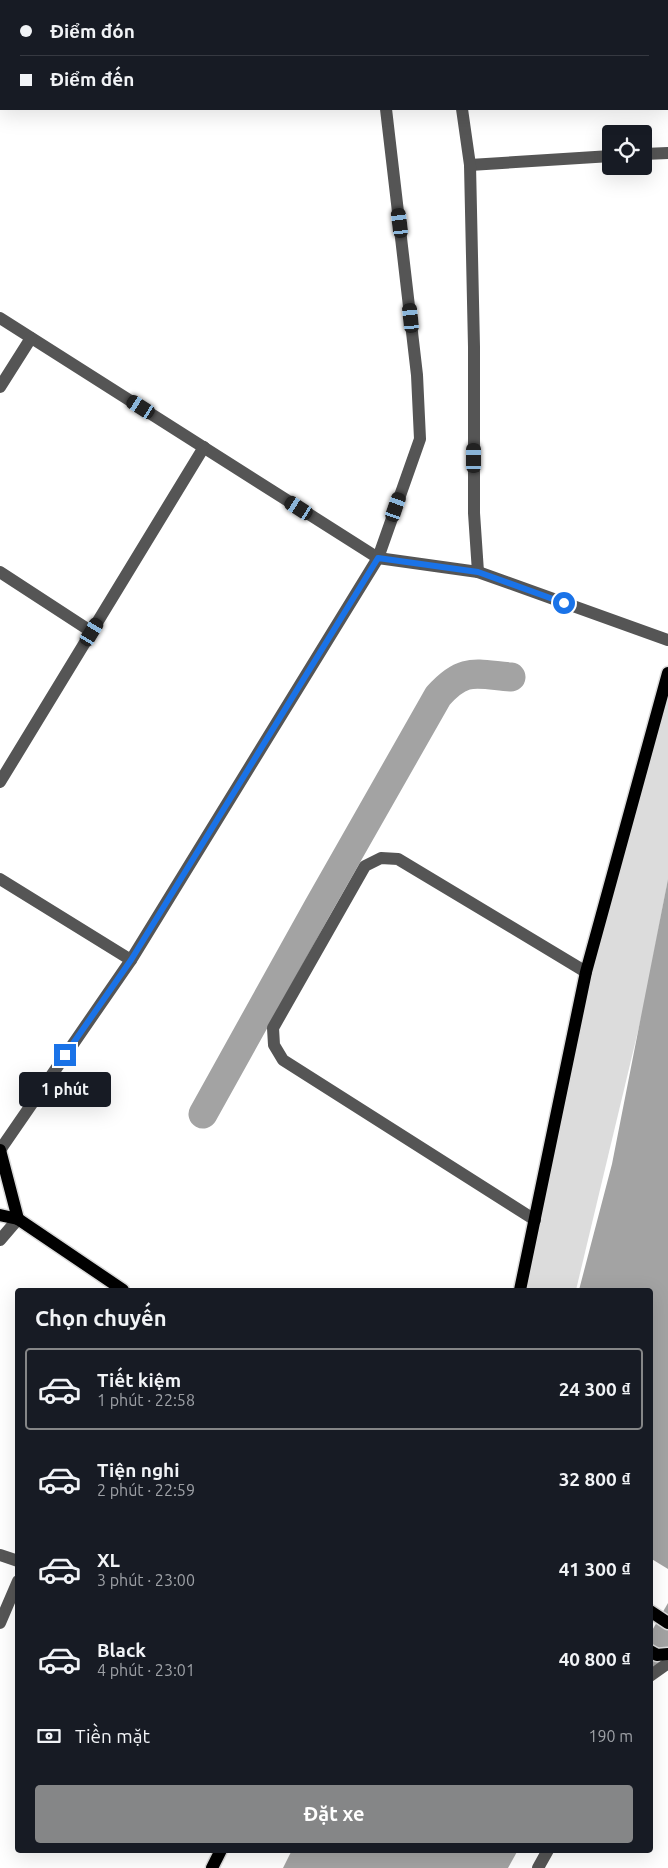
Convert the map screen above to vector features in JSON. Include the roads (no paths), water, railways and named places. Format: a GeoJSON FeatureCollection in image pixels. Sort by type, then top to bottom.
{"type":"FeatureCollection","features":[{"type":"Feature","properties":{"kind":"main road"},"geometry":{"type":"LineString","coordinates":[[520,1288],[586,972],[668,673]]}},
{"type":"Feature","properties":{"kind":"main road"},"geometry":{"type":"LineString","coordinates":[[0,1150],[18,1219]]}},
{"type":"Feature","properties":{"kind":"main road"},"geometry":{"type":"LineString","coordinates":[[0,1215],[18,1219],[120,1288]]}},
{"type":"Feature","properties":{"kind":"main road"},"geometry":{"type":"LineString","coordinates":[[653,1613],[665,1621]]}},
{"type":"Feature","properties":{"kind":"main road"},"geometry":{"type":"LineString","coordinates":[[653,1653],[657,1655],[668,1654]]}},
{"type":"Feature","properties":{"kind":"main road"},"geometry":{"type":"LineString","coordinates":[[212,1868],[220,1853]]}},
{"type":"Feature","properties":{"kind":"street"},"geometry":{"type":"LineString","coordinates":[[0,1150],[131,960],[378,558],[420,439],[417,375],[386,110]]}},
{"type":"Feature","properties":{"kind":"street"},"geometry":{"type":"LineString","coordinates":[[462,110],[470,165],[474,347],[474,512],[478,572]]}},
{"type":"Feature","properties":{"kind":"street"},"geometry":{"type":"LineString","coordinates":[[652,154],[668,153]]}},
{"type":"Feature","properties":{"kind":"street"},"geometry":{"type":"LineString","coordinates":[[470,165],[602,157]]}},
{"type":"Feature","properties":{"kind":"street"},"geometry":{"type":"LineString","coordinates":[[0,318],[378,558],[478,572],[668,640]]}},
{"type":"Feature","properties":{"kind":"street"},"geometry":{"type":"LineString","coordinates":[[0,387],[31,338]]}},
{"type":"Feature","properties":{"kind":"street"},"geometry":{"type":"LineString","coordinates":[[0,782],[204,447]]}},
{"type":"Feature","properties":{"kind":"street"},"geometry":{"type":"LineString","coordinates":[[0,572],[92,632]]}},
{"type":"Feature","properties":{"kind":"street"},"geometry":{"type":"LineString","coordinates":[[535,1220],[284,1060],[274,1045],[273,1028],[365,866],[381,858],[398,859],[586,972]]}},
{"type":"Feature","properties":{"kind":"street"},"geometry":{"type":"LineString","coordinates":[[0,879],[131,960]]}},
{"type":"Feature","properties":{"kind":"street"},"geometry":{"type":"LineString","coordinates":[[0,1240],[18,1219]]}},
{"type":"Feature","properties":{"kind":"street"},"geometry":{"type":"LineString","coordinates":[[0,1555],[15,1560]]}},
{"type":"Feature","properties":{"kind":"street"},"geometry":{"type":"LineString","coordinates":[[0,1623],[15,1588]]}},
{"type":"Feature","properties":{"kind":"street"},"geometry":{"type":"LineString","coordinates":[[653,1674],[668,1663]]}},
{"type":"Feature","properties":{"kind":"street"},"geometry":{"type":"LineString","coordinates":[[538,1868],[546,1853]]}},
{"type":"Feature","properties":{"kind":"waterway"},"geometry":{"type":"LineString","coordinates":[[203,1114],[438,696],[455,680],[463,676],[479,674],[511,677]]}}]}
